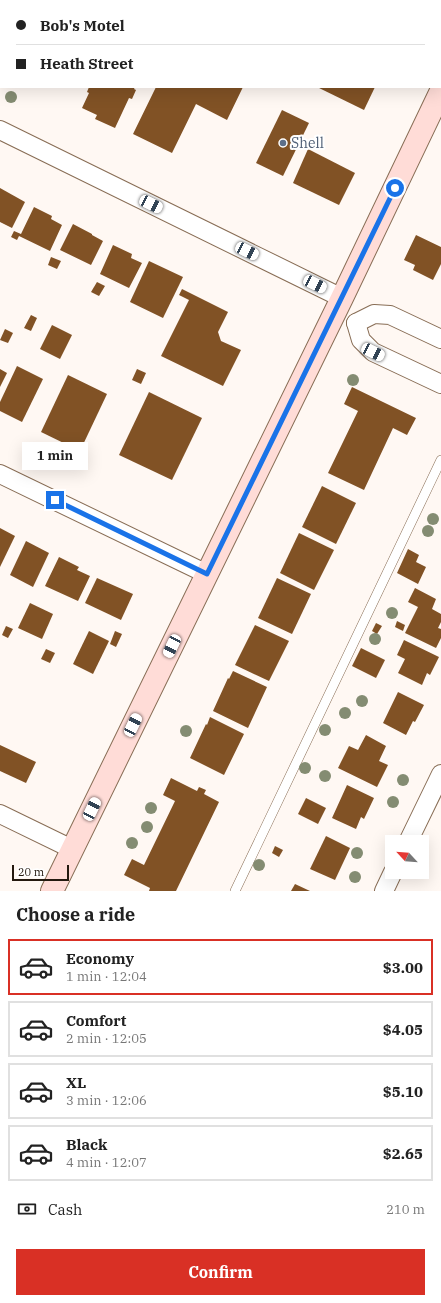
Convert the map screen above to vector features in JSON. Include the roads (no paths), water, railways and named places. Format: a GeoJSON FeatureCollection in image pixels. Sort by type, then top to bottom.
{"type":"FeatureCollection","features":[{"type":"Feature","properties":{"kind":"main road"},"geometry":{"type":"LineString","coordinates":[[52,891],[441,91]]}},
{"type":"Feature","properties":{"kind":"street"},"geometry":{"type":"LineString","coordinates":[[0,130],[338,305],[356,323],[361,340],[373,352],[441,384]]}},
{"type":"Feature","properties":{"kind":"street"},"geometry":{"type":"LineString","coordinates":[[356,323],[374,314],[390,315],[441,339]]}},
{"type":"Feature","properties":{"kind":"street"},"geometry":{"type":"LineString","coordinates":[[0,474],[207,574]]}},
{"type":"Feature","properties":{"kind":"street"},"geometry":{"type":"LineString","coordinates":[[411,835],[441,774]]}},
{"type":"Feature","properties":{"kind":"street"},"geometry":{"type":"LineString","coordinates":[[0,814],[72,850]]}},
{"type":"Feature","properties":{"kind":"street"},"geometry":{"type":"LineString","coordinates":[[384,891],[390,879]]}},
{"type":"Feature","properties":{"kind":"lane"},"geometry":{"type":"LineString","coordinates":[[235,891],[441,460]]}},
{"type":"Feature","properties":{"kind":"place","name":"Shell"},"geometry":{"type":"Point","coordinates":[283,143]}}]}
